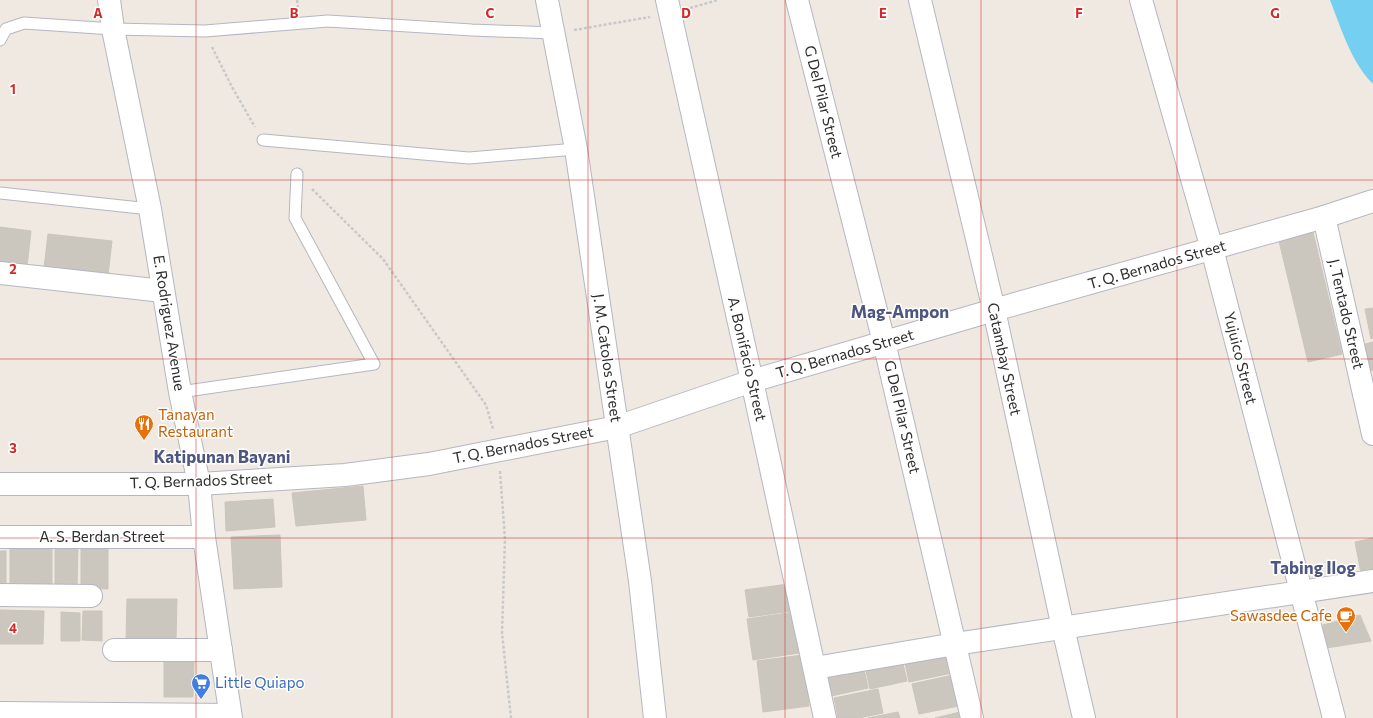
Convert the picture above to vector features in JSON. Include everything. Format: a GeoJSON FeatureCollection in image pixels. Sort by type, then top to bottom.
{"type":"FeatureCollection","features":[{"type":"Feature","properties":{"kind":"street","name":"E. Rodriguez Avenue"},"geometry":{"type":"LineString","coordinates":[[109,0],[113,29],[150,210],[180,392],[199,484],[204,537],[231,716]]}},
{"type":"Feature","properties":{"kind":"street","name":"J. M. Catolos Street"},"geometry":{"type":"LineString","coordinates":[[547,0],[576,149],[640,581],[655,718]]}},
{"type":"Feature","properties":{"kind":"street","name":"G Del Pilar Street"},"geometry":{"type":"LineString","coordinates":[[797,0],[884,342],[972,718]]}},
{"type":"Feature","properties":{"kind":"street","name":"Catambay Street"},"geometry":{"type":"LineString","coordinates":[[920,0],[994,310],[1084,718]]}},
{"type":"Feature","properties":{"kind":"street","name":"Yujuico Street"},"geometry":{"type":"LineString","coordinates":[[1141,0],[1212,249],[1334,718]]}},
{"type":"Feature","properties":{"kind":"street","name":"A. Bonifacio Street"},"geometry":{"type":"LineString","coordinates":[[668,7],[752,381],[825,718]]}},
{"type":"Feature","properties":{"kind":"street","name":"T. Q. Bernados Street"},"geometry":{"type":"LineString","coordinates":[[0,484],[199,484],[345,475],[430,464],[499,449],[617,427],[752,381],[994,310],[1324,217],[1373,201]]}},
{"type":"Feature","properties":{"kind":"street","name":"J. Tentado Street"},"geometry":{"type":"LineString","coordinates":[[1324,217],[1373,434]]}},
{"type":"Feature","properties":{"kind":"street"},"geometry":{"type":"LineString","coordinates":[[0,273],[163,291]]}},
{"type":"Feature","properties":{"kind":"street","name":"A. S. Berdan Street"},"geometry":{"type":"LineString","coordinates":[[0,537],[204,537]]}},
{"type":"Feature","properties":{"kind":"street"},"geometry":{"type":"LineString","coordinates":[[815,668],[955,644],[1373,581]]}},
{"type":"Feature","properties":{"kind":"street"},"geometry":{"type":"LineString","coordinates":[[0,596],[91,596]]}},
{"type":"Feature","properties":{"kind":"street"},"geometry":{"type":"LineString","coordinates":[[114,650],[221,650]]}},
{"type":"Feature","properties":{"kind":"street"},"geometry":{"type":"LineString","coordinates":[[0,713],[231,716]]}},
{"type":"Feature","properties":{"kind":"lane"},"geometry":{"type":"LineString","coordinates":[[0,40],[6,29],[24,23],[113,29],[204,31],[328,21],[472,30],[553,33]]}},
{"type":"Feature","properties":{"kind":"lane"},"geometry":{"type":"LineString","coordinates":[[263,140],[469,158],[576,149]]}},
{"type":"Feature","properties":{"kind":"lane"},"geometry":{"type":"LineString","coordinates":[[180,392],[374,364],[295,218],[297,174]]}},
{"type":"Feature","properties":{"kind":"lane"},"geometry":{"type":"LineString","coordinates":[[0,193],[150,210]]}},
{"type":"Feature","properties":{"kind":"path"},"geometry":{"type":"LineString","coordinates":[[553,33],[668,7],[718,0]]}},
{"type":"Feature","properties":{"kind":"path"},"geometry":{"type":"LineString","coordinates":[[204,31],[232,88],[263,140]]}},
{"type":"Feature","properties":{"kind":"path"},"geometry":{"type":"LineString","coordinates":[[297,174],[384,259],[486,405],[499,449],[504,539],[502,633],[511,718]]}},
{"type":"Feature","properties":{"kind":"water"},"geometry":{"type":"Polygon","coordinates":[[[1330,0],[1373,0],[1373,84],[1365,75],[1353,55],[1330,0]]]}},
{"type":"Feature","properties":{"kind":"building"},"geometry":{"type":"Polygon","coordinates":[[[0,227],[31,231],[27,267],[0,264],[0,227]]]}},
{"type":"Feature","properties":{"kind":"building"},"geometry":{"type":"Polygon","coordinates":[[[1313,232],[1342,354],[1308,362],[1279,241],[1313,232]]]}},
{"type":"Feature","properties":{"kind":"building"},"geometry":{"type":"Polygon","coordinates":[[[48,234],[112,241],[108,275],[44,268],[48,234]]]}},
{"type":"Feature","properties":{"kind":"building"},"geometry":{"type":"Polygon","coordinates":[[[1373,308],[1373,338],[1371,339],[1365,309],[1373,308]]]}},
{"type":"Feature","properties":{"kind":"building"},"geometry":{"type":"Polygon","coordinates":[[[1373,342],[1373,370],[1371,371],[1365,344],[1373,342]]]}},
{"type":"Feature","properties":{"kind":"building"},"geometry":{"type":"Polygon","coordinates":[[[363,486],[366,520],[296,526],[292,493],[363,486]]]}},
{"type":"Feature","properties":{"kind":"building"},"geometry":{"type":"Polygon","coordinates":[[[273,499],[275,527],[226,531],[225,502],[273,499]]]}},
{"type":"Feature","properties":{"kind":"building"},"geometry":{"type":"Polygon","coordinates":[[[280,535],[282,587],[234,589],[231,537],[280,535]]]}},
{"type":"Feature","properties":{"kind":"building"},"geometry":{"type":"Polygon","coordinates":[[[1373,538],[1373,571],[1361,573],[1355,542],[1373,538]]]}},
{"type":"Feature","properties":{"kind":"building"},"geometry":{"type":"Polygon","coordinates":[[[10,544],[52,545],[52,588],[10,587],[10,544]]]}},
{"type":"Feature","properties":{"kind":"building"},"geometry":{"type":"Polygon","coordinates":[[[81,545],[108,545],[108,589],[81,588],[81,545]]]}},
{"type":"Feature","properties":{"kind":"building"},"geometry":{"type":"Polygon","coordinates":[[[55,546],[78,546],[77,588],[55,587],[55,546]]]}},
{"type":"Feature","properties":{"kind":"building"},"geometry":{"type":"Polygon","coordinates":[[[0,551],[6,551],[6,587],[0,587],[0,551]]]}},
{"type":"Feature","properties":{"kind":"building"},"geometry":{"type":"Polygon","coordinates":[[[788,584],[792,611],[749,617],[745,590],[788,584]]]}},
{"type":"Feature","properties":{"kind":"building"},"geometry":{"type":"Polygon","coordinates":[[[127,599],[177,599],[176,640],[126,640],[127,599]]]}},
{"type":"Feature","properties":{"kind":"building"},"geometry":{"type":"Polygon","coordinates":[[[0,610],[44,611],[43,644],[0,644],[0,610]]]}},
{"type":"Feature","properties":{"kind":"building"},"geometry":{"type":"Polygon","coordinates":[[[83,611],[102,611],[102,641],[82,640],[83,611]]]}},
{"type":"Feature","properties":{"kind":"building"},"geometry":{"type":"Polygon","coordinates":[[[61,612],[80,613],[80,641],[61,641],[61,612]]]}},
{"type":"Feature","properties":{"kind":"building"},"geometry":{"type":"Polygon","coordinates":[[[794,612],[799,653],[753,660],[747,619],[794,612]]]}},
{"type":"Feature","properties":{"kind":"building","name":"Sawasdee Cafe"},"geometry":{"type":"Polygon","coordinates":[[[1360,615],[1371,641],[1326,648],[1323,625],[1360,615]]]}},
{"type":"Feature","properties":{"kind":"building"},"geometry":{"type":"Polygon","coordinates":[[[947,649],[952,673],[909,682],[904,658],[947,649]]]}},
{"type":"Feature","properties":{"kind":"building"},"geometry":{"type":"Polygon","coordinates":[[[803,655],[809,706],[763,712],[757,661],[803,655]]]}},
{"type":"Feature","properties":{"kind":"building"},"geometry":{"type":"Polygon","coordinates":[[[901,655],[907,681],[870,689],[864,662],[901,655]]]}},
{"type":"Feature","properties":{"kind":"building"},"geometry":{"type":"Polygon","coordinates":[[[862,660],[868,688],[831,696],[826,668],[862,660]]]}},
{"type":"Feature","properties":{"kind":"building"},"geometry":{"type":"Polygon","coordinates":[[[164,661],[194,661],[193,697],[164,697],[164,661]]]}},
{"type":"Feature","properties":{"kind":"building"},"geometry":{"type":"Polygon","coordinates":[[[953,675],[959,706],[919,714],[912,684],[953,675]]]}},
{"type":"Feature","properties":{"kind":"building"},"geometry":{"type":"Polygon","coordinates":[[[878,689],[883,713],[859,718],[838,718],[834,698],[878,689]]]}},
{"type":"Feature","properties":{"kind":"building"},"geometry":{"type":"Polygon","coordinates":[[[898,712],[900,718],[868,718],[898,712]]]}},
{"type":"Feature","properties":{"kind":"building"},"geometry":{"type":"Polygon","coordinates":[[[960,712],[962,718],[935,718],[960,712]]]}},
{"type":"Feature","properties":{"kind":"place","name":"Tanayan Restaurant"},"geometry":{"type":"Point","coordinates":[144,441]}},
{"type":"Feature","properties":{"kind":"place","name":"Sawasdee Cafe"},"geometry":{"type":"Point","coordinates":[1346,633]}},
{"type":"Feature","properties":{"kind":"place","name":"Little Quiapo"},"geometry":{"type":"Point","coordinates":[201,700]}},
{"type":"Feature","properties":{"kind":"district","name":"Mag-Ampon"},"geometry":{"type":"Point","coordinates":[900,312]}},
{"type":"Feature","properties":{"kind":"district","name":"Katipunan Bayani"},"geometry":{"type":"Point","coordinates":[222,457]}},
{"type":"Feature","properties":{"kind":"district","name":"Tabing Ilog"},"geometry":{"type":"Point","coordinates":[1313,568]}}]}
